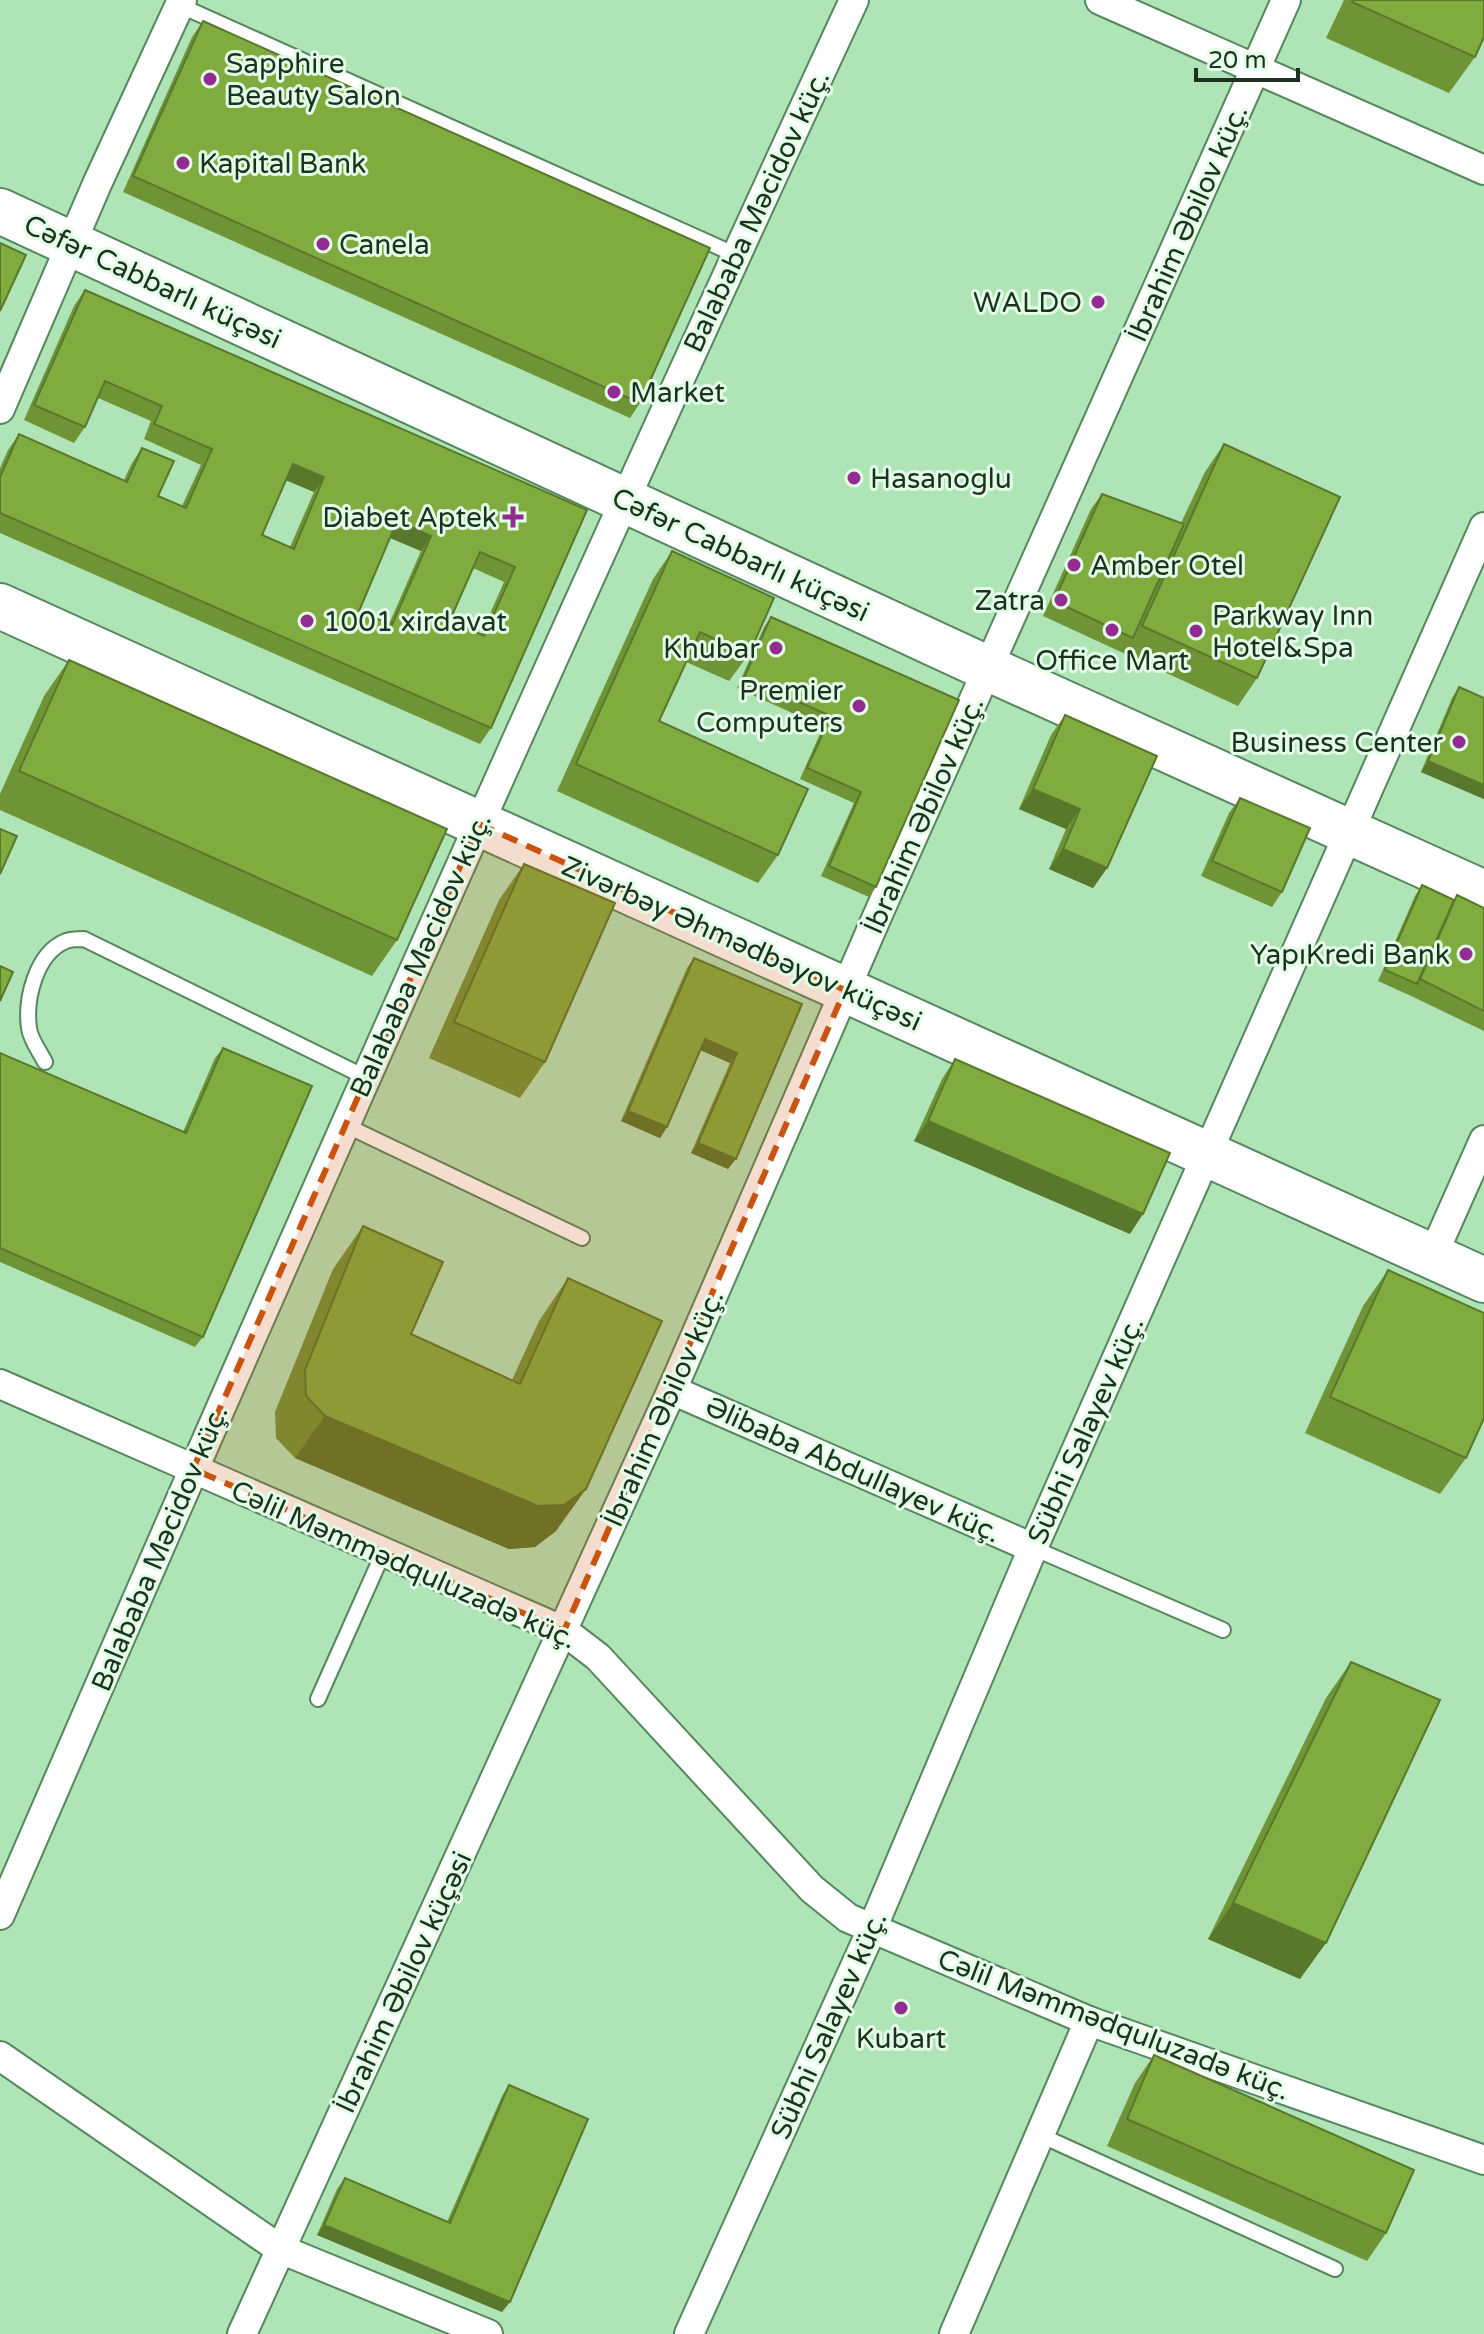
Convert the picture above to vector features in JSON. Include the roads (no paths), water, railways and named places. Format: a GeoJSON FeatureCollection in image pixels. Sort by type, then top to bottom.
{"type":"FeatureCollection","features":[{"type":"Feature","properties":{"kind":"main road","name":"Cəfər Cabbarlı küçəsi"},"geometry":{"type":"LineString","coordinates":[[0,211],[989,669],[1484,893]]}},
{"type":"Feature","properties":{"kind":"main road","name":"Zivərbəy Əhmədbəyov küçəsi"},"geometry":{"type":"LineString","coordinates":[[0,606],[1484,1280]]}},
{"type":"Feature","properties":{"kind":"street","name":"Balababa Məcidov küç."},"geometry":{"type":"LineString","coordinates":[[0,1915],[365,1077],[624,500],[854,0]]}},
{"type":"Feature","properties":{"kind":"street"},"geometry":{"type":"LineString","coordinates":[[1100,0],[1484,170]]}},
{"type":"Feature","properties":{"kind":"street","name":"İbrahim Əbilov küç."},"geometry":{"type":"LineString","coordinates":[[564,1631],[845,990],[1286,0]]}},
{"type":"Feature","properties":{"kind":"street"},"geometry":{"type":"LineString","coordinates":[[0,409],[180,2]]}},
{"type":"Feature","properties":{"kind":"street","name":"Sübhi Salayev küç."},"geometry":{"type":"LineString","coordinates":[[689,2334],[872,1929],[1033,1548],[1484,527]]}},
{"type":"Feature","properties":{"kind":"street"},"geometry":{"type":"LineString","coordinates":[[1432,1257],[1484,1140]]}},
{"type":"Feature","properties":{"kind":"street","name":"Cəlil Məmmədquluzadə küç."},"geometry":{"type":"LineString","coordinates":[[0,1384],[564,1631],[598,1657],[812,1889],[848,1918],[1089,2021],[1484,2160]]}},
{"type":"Feature","properties":{"kind":"street","name":"Əlibaba Abdullayev küç."},"geometry":{"type":"LineString","coordinates":[[672,1390],[1033,1548]]}},
{"type":"Feature","properties":{"kind":"street","name":"İbrahim Əbilov küçəsi"},"geometry":{"type":"LineString","coordinates":[[242,2334],[564,1631]]}},
{"type":"Feature","properties":{"kind":"street"},"geometry":{"type":"LineString","coordinates":[[954,2334],[1089,2021]]}},
{"type":"Feature","properties":{"kind":"street"},"geometry":{"type":"LineString","coordinates":[[0,2056],[280,2249],[488,2334]]}},
{"type":"Feature","properties":{"kind":"lane"},"geometry":{"type":"LineString","coordinates":[[180,2],[736,255]]}},
{"type":"Feature","properties":{"kind":"lane"},"geometry":{"type":"LineString","coordinates":[[45,1062],[29,1031],[31,990],[42,962],[56,947],[67,940],[84,939],[365,1077]]}},
{"type":"Feature","properties":{"kind":"lane"},"geometry":{"type":"LineString","coordinates":[[345,1125],[582,1238]]}},
{"type":"Feature","properties":{"kind":"lane"},"geometry":{"type":"LineString","coordinates":[[1033,1548],[1223,1630]]}},
{"type":"Feature","properties":{"kind":"lane"},"geometry":{"type":"LineString","coordinates":[[318,1699],[384,1551]]}},
{"type":"Feature","properties":{"kind":"lane"},"geometry":{"type":"LineString","coordinates":[[1040,2135],[1335,2269]]}},
{"type":"Feature","properties":{"kind":"place","name":"Sapphire Beauty Salon"},"geometry":{"type":"Point","coordinates":[210,79]}},
{"type":"Feature","properties":{"kind":"place","name":"Kapital Bank"},"geometry":{"type":"Point","coordinates":[183,163]}},
{"type":"Feature","properties":{"kind":"place","name":"Canela"},"geometry":{"type":"Point","coordinates":[323,244]}},
{"type":"Feature","properties":{"kind":"place","name":"WALDO"},"geometry":{"type":"Point","coordinates":[1098,302]}},
{"type":"Feature","properties":{"kind":"place","name":"Market"},"geometry":{"type":"Point","coordinates":[614,392]}},
{"type":"Feature","properties":{"kind":"place","name":"Hasanoglu"},"geometry":{"type":"Point","coordinates":[854,478]}},
{"type":"Feature","properties":{"kind":"place","name":"Diabet Aptek"},"geometry":{"type":"Point","coordinates":[513,517]}},
{"type":"Feature","properties":{"kind":"place","name":"Amber Otel"},"geometry":{"type":"Point","coordinates":[1074,565]}},
{"type":"Feature","properties":{"kind":"place","name":"Zatra"},"geometry":{"type":"Point","coordinates":[1061,600]}},
{"type":"Feature","properties":{"kind":"place","name":"1001 xirdavat"},"geometry":{"type":"Point","coordinates":[307,621]}},
{"type":"Feature","properties":{"kind":"place","name":"Office Mart"},"geometry":{"type":"Point","coordinates":[1112,630]}},
{"type":"Feature","properties":{"kind":"place","name":"Parkway Inn Hotel&Spa"},"geometry":{"type":"Point","coordinates":[1196,631]}},
{"type":"Feature","properties":{"kind":"place","name":"Khubar"},"geometry":{"type":"Point","coordinates":[776,648]}},
{"type":"Feature","properties":{"kind":"place","name":"Premier Computers"},"geometry":{"type":"Point","coordinates":[859,706]}},
{"type":"Feature","properties":{"kind":"place","name":"Business Center"},"geometry":{"type":"Point","coordinates":[1459,742]}},
{"type":"Feature","properties":{"kind":"place","name":"YapıKredi Bank"},"geometry":{"type":"Point","coordinates":[1466,954]}},
{"type":"Feature","properties":{"kind":"place","name":"Kubart"},"geometry":{"type":"Point","coordinates":[901,2008]}}]}
